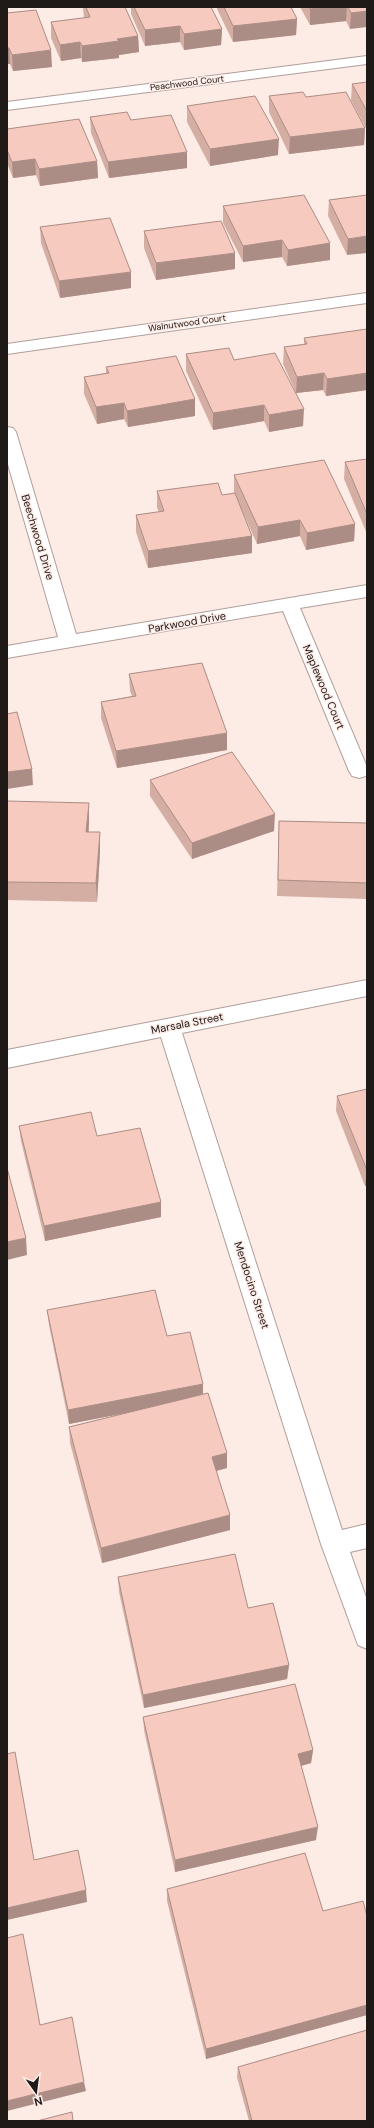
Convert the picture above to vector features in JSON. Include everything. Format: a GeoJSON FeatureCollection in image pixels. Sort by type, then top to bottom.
{"type":"FeatureCollection","features":[{"type":"Feature","properties":{"kind":"street","name":"Peachwood Court"},"geometry":{"type":"LineString","coordinates":[[7,106],[367,60]]}},
{"type":"Feature","properties":{"kind":"street","name":"Walnutwood Court"},"geometry":{"type":"LineString","coordinates":[[7,349],[367,298]]}},
{"type":"Feature","properties":{"kind":"street","name":"Beechwood Drive"},"geometry":{"type":"LineString","coordinates":[[7,432],[70,641]]}},
{"type":"Feature","properties":{"kind":"street","name":"Parkwood Drive"},"geometry":{"type":"LineString","coordinates":[[7,652],[367,592]]}},
{"type":"Feature","properties":{"kind":"street","name":"Maplewood Court"},"geometry":{"type":"LineString","coordinates":[[289,604],[359,770]]}},
{"type":"Feature","properties":{"kind":"street","name":"Marsala Street"},"geometry":{"type":"LineString","coordinates":[[7,1058],[367,988]]}},
{"type":"Feature","properties":{"kind":"street","name":"Mendocino Street"},"geometry":{"type":"LineString","coordinates":[[169,1027],[334,1544],[367,1636]]}},
{"type":"Feature","properties":{"kind":"street"},"geometry":{"type":"LineString","coordinates":[[334,1544],[367,1536]]}},
{"type":"Feature","properties":{"kind":"building"},"geometry":{"type":"Polygon","coordinates":[[[86,7],[125,7],[138,36],[117,39],[119,41],[82,46],[80,42],[60,45],[51,22],[90,17],[86,7]]]}},
{"type":"Feature","properties":{"kind":"building"},"geometry":{"type":"Polygon","coordinates":[[[134,7],[211,7],[222,29],[184,34],[180,26],[145,30],[134,7]]]}},
{"type":"Feature","properties":{"kind":"building"},"geometry":{"type":"Polygon","coordinates":[[[224,7],[291,7],[297,19],[233,26],[224,7]]]}},
{"type":"Feature","properties":{"kind":"building"},"geometry":{"type":"Polygon","coordinates":[[[309,7],[330,7],[310,9],[309,7]]]}},
{"type":"Feature","properties":{"kind":"building"},"geometry":{"type":"Polygon","coordinates":[[[348,7],[367,7],[367,11],[351,13],[348,7]]]}},
{"type":"Feature","properties":{"kind":"building"},"geometry":{"type":"Polygon","coordinates":[[[36,10],[51,50],[12,55],[9,48],[7,48],[7,13],[36,10]]]}},
{"type":"Feature","properties":{"kind":"building"},"geometry":{"type":"Polygon","coordinates":[[[367,82],[367,111],[352,84],[367,82]]]}},
{"type":"Feature","properties":{"kind":"building"},"geometry":{"type":"Polygon","coordinates":[[[303,92],[306,97],[346,92],[365,128],[290,137],[269,96],[303,92]]]}},
{"type":"Feature","properties":{"kind":"building"},"geometry":{"type":"Polygon","coordinates":[[[255,96],[279,139],[210,149],[187,106],[255,96]]]}},
{"type":"Feature","properties":{"kind":"building"},"geometry":{"type":"Polygon","coordinates":[[[127,112],[131,120],[171,115],[187,152],[108,162],[90,117],[127,112]]]}},
{"type":"Feature","properties":{"kind":"building"},"geometry":{"type":"Polygon","coordinates":[[[79,119],[97,161],[39,169],[35,159],[12,162],[7,150],[7,129],[79,119]]]}},
{"type":"Feature","properties":{"kind":"building"},"geometry":{"type":"Polygon","coordinates":[[[304,195],[330,243],[288,250],[282,240],[243,246],[223,206],[304,195]]]}},
{"type":"Feature","properties":{"kind":"building"},"geometry":{"type":"Polygon","coordinates":[[[367,195],[367,236],[348,239],[329,200],[367,195]]]}},
{"type":"Feature","properties":{"kind":"building"},"geometry":{"type":"Polygon","coordinates":[[[110,218],[131,272],[59,281],[40,227],[110,218]]]}},
{"type":"Feature","properties":{"kind":"building"},"geometry":{"type":"Polygon","coordinates":[[[221,221],[235,253],[156,263],[144,231],[221,221]]]}},
{"type":"Feature","properties":{"kind":"building"},"geometry":{"type":"Polygon","coordinates":[[[367,329],[367,373],[327,379],[324,373],[297,377],[284,347],[307,344],[304,338],[367,329]]]}},
{"type":"Feature","properties":{"kind":"building"},"geometry":{"type":"Polygon","coordinates":[[[229,348],[234,360],[275,353],[304,409],[269,415],[264,405],[213,413],[186,354],[229,348]]]}},
{"type":"Feature","properties":{"kind":"building"},"geometry":{"type":"Polygon","coordinates":[[[176,356],[195,399],[127,411],[124,403],[96,407],[84,377],[109,373],[106,367],[176,356]]]}},
{"type":"Feature","properties":{"kind":"building"},"geometry":{"type":"Polygon","coordinates":[[[367,459],[367,514],[345,462],[367,459]]]}},
{"type":"Feature","properties":{"kind":"building"},"geometry":{"type":"Polygon","coordinates":[[[324,460],[355,524],[307,533],[300,520],[258,527],[234,475],[324,460]]]}},
{"type":"Feature","properties":{"kind":"building"},"geometry":{"type":"Polygon","coordinates":[[[218,483],[222,495],[235,493],[252,536],[148,551],[136,515],[164,511],[157,491],[218,483]]]}},
{"type":"Feature","properties":{"kind":"building"},"geometry":{"type":"Polygon","coordinates":[[[202,663],[227,733],[116,751],[101,702],[136,696],[129,674],[202,663]]]}},
{"type":"Feature","properties":{"kind":"building"},"geometry":{"type":"Polygon","coordinates":[[[17,712],[32,769],[7,772],[7,714],[17,712]]]}},
{"type":"Feature","properties":{"kind":"building"},"geometry":{"type":"Polygon","coordinates":[[[232,752],[275,814],[192,843],[150,780],[232,752]]]}},
{"type":"Feature","properties":{"kind":"building"},"geometry":{"type":"Polygon","coordinates":[[[7,801],[89,803],[86,832],[100,832],[96,883],[7,882],[7,801]]]}},
{"type":"Feature","properties":{"kind":"building"},"geometry":{"type":"Polygon","coordinates":[[[279,821],[367,823],[367,883],[278,880],[279,821]]]}},
{"type":"Feature","properties":{"kind":"building"},"geometry":{"type":"Polygon","coordinates":[[[367,1089],[367,1170],[337,1096],[367,1089]]]}},
{"type":"Feature","properties":{"kind":"building"},"geometry":{"type":"Polygon","coordinates":[[[91,1112],[97,1136],[140,1128],[161,1202],[44,1226],[19,1126],[91,1112]]]}},
{"type":"Feature","properties":{"kind":"building"},"geometry":{"type":"Polygon","coordinates":[[[7,1168],[26,1238],[7,1242],[7,1168]]]}},
{"type":"Feature","properties":{"kind":"building"},"geometry":{"type":"Polygon","coordinates":[[[155,1290],[167,1336],[190,1332],[203,1384],[68,1410],[47,1310],[155,1290]]]}},
{"type":"Feature","properties":{"kind":"building"},"geometry":{"type":"Polygon","coordinates":[[[208,1393],[227,1453],[212,1457],[230,1515],[101,1548],[69,1427],[208,1393]]]}},
{"type":"Feature","properties":{"kind":"building"},"geometry":{"type":"Polygon","coordinates":[[[235,1554],[248,1608],[273,1603],[289,1665],[143,1695],[118,1577],[235,1554]]]}},
{"type":"Feature","properties":{"kind":"building"},"geometry":{"type":"Polygon","coordinates":[[[295,1684],[313,1750],[298,1754],[318,1827],[175,1860],[143,1717],[295,1684]]]}},
{"type":"Feature","properties":{"kind":"building"},"geometry":{"type":"Polygon","coordinates":[[[15,1752],[34,1860],[78,1850],[86,1890],[7,1908],[7,1754],[15,1752]]]}},
{"type":"Feature","properties":{"kind":"building"},"geometry":{"type":"Polygon","coordinates":[[[305,1853],[323,1911],[363,1901],[367,1916],[367,2005],[206,2049],[167,1889],[305,1853]]]}},
{"type":"Feature","properties":{"kind":"building"},"geometry":{"type":"Polygon","coordinates":[[[23,1934],[40,2025],[72,2017],[84,2082],[7,2101],[7,1938],[23,1934]]]}},
{"type":"Feature","properties":{"kind":"building"},"geometry":{"type":"Polygon","coordinates":[[[367,2030],[367,2121],[252,2121],[238,2067],[367,2030]]]}},
{"type":"Feature","properties":{"kind":"building"},"geometry":{"type":"Polygon","coordinates":[[[72,2112],[73,2121],[37,2121],[72,2112]]]}}]}
